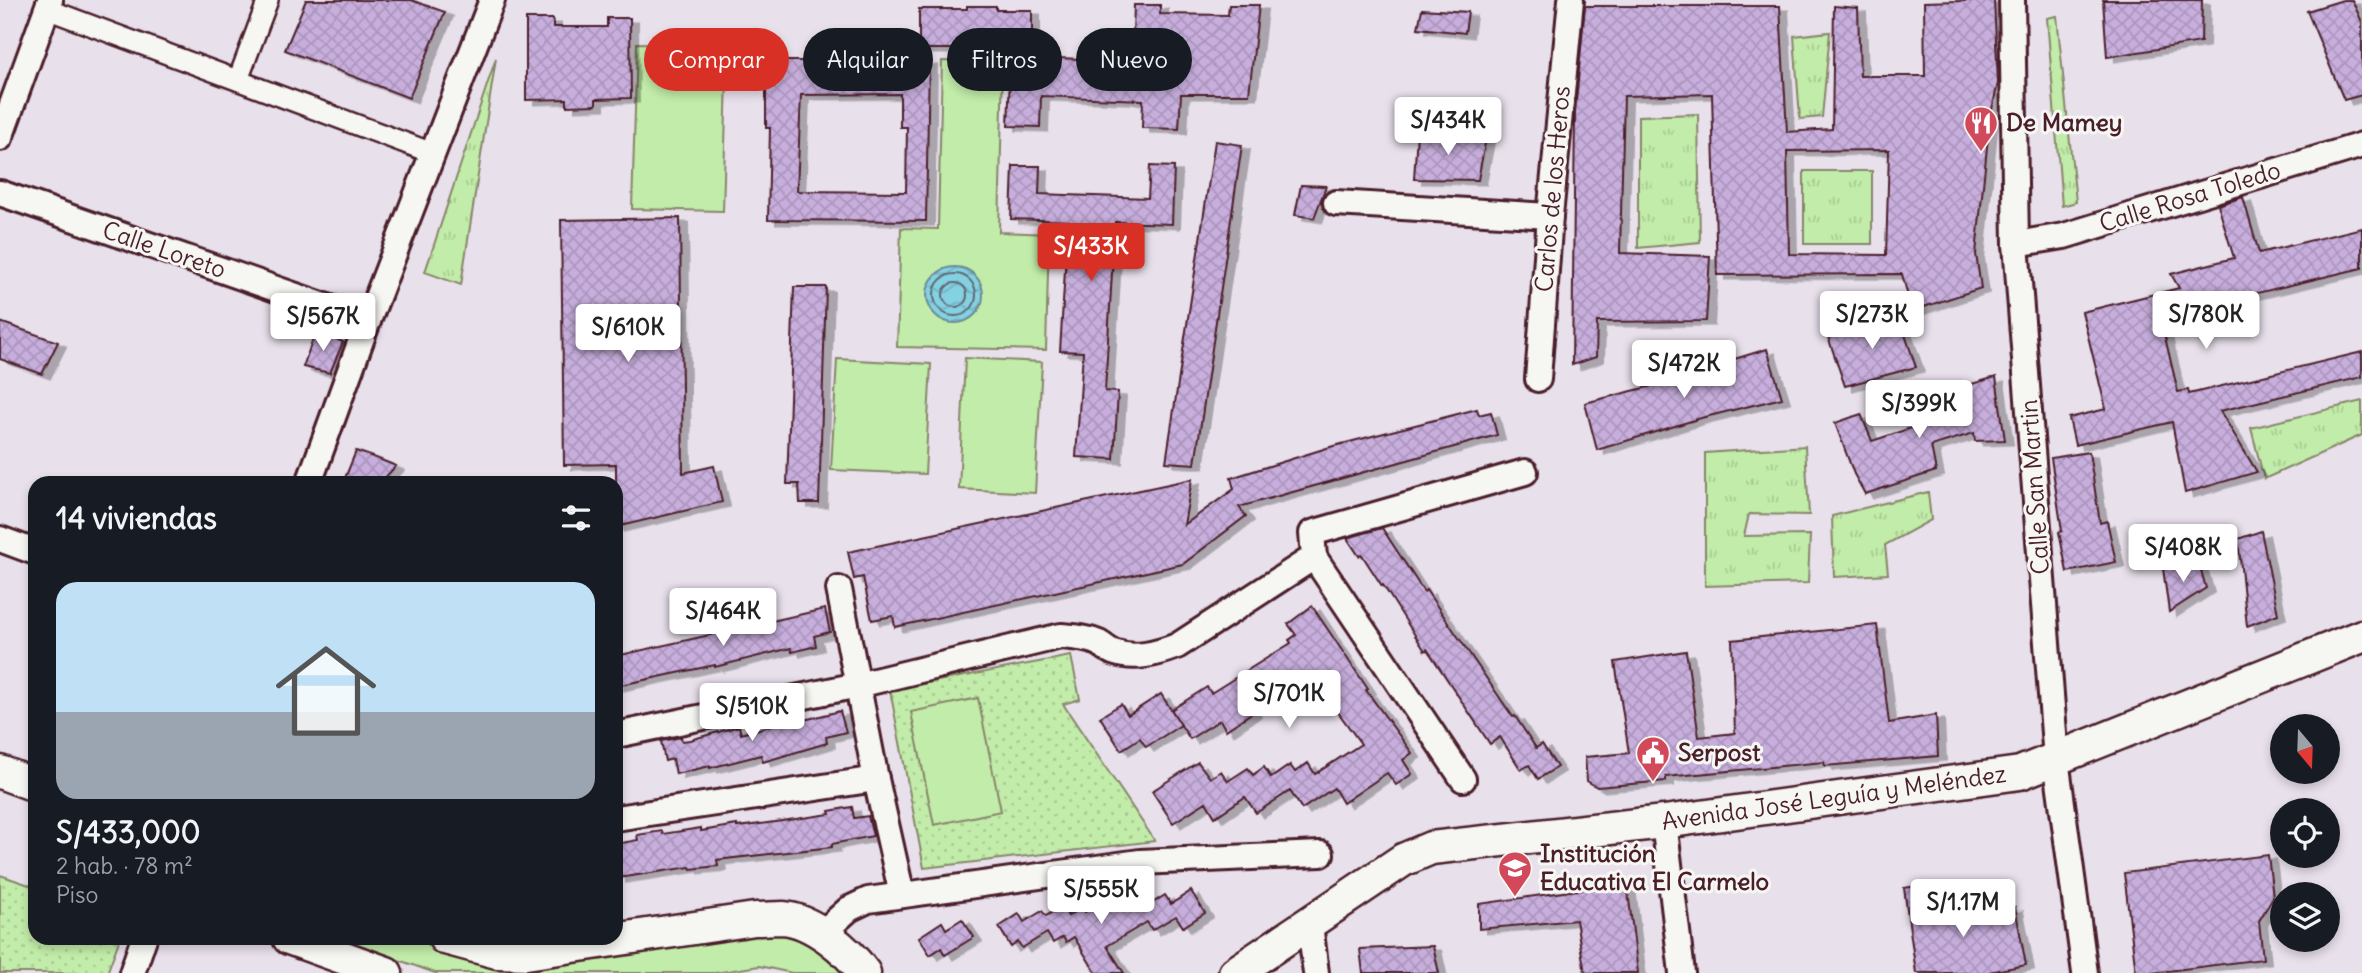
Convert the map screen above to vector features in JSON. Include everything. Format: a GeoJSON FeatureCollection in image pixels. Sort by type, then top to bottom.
{"type":"FeatureCollection","features":[{"type":"Feature","properties":{"kind":"street"},"geometry":{"type":"LineString","coordinates":[[238,80],[268,0]]}},
{"type":"Feature","properties":{"kind":"street"},"geometry":{"type":"LineString","coordinates":[[312,476],[368,321],[492,0]]}},
{"type":"Feature","properties":{"kind":"street","name":"Carlos de los Heros"},"geometry":{"type":"LineString","coordinates":[[1538,379],[1550,216],[1571,0]]}},
{"type":"Feature","properties":{"kind":"street","name":"Calle San Martin"},"geometry":{"type":"LineString","coordinates":[[2012,0],[2016,244],[2056,760],[2085,973]]}},
{"type":"Feature","properties":{"kind":"street"},"geometry":{"type":"LineString","coordinates":[[0,138],[48,4],[238,80],[432,153]]}},
{"type":"Feature","properties":{"kind":"street","name":"Calle Rosa Toledo"},"geometry":{"type":"LineString","coordinates":[[2016,244],[2064,236],[2362,145]]}},
{"type":"Feature","properties":{"kind":"street","name":"Calle Loreto"},"geometry":{"type":"LineString","coordinates":[[0,193],[368,321]]}},
{"type":"Feature","properties":{"kind":"street"},"geometry":{"type":"LineString","coordinates":[[1336,203],[1550,216]]}},
{"type":"Feature","properties":{"kind":"street"},"geometry":{"type":"LineString","coordinates":[[1463,779],[1314,557],[1312,533],[1525,472]]}},
{"type":"Feature","properties":{"kind":"street"},"geometry":{"type":"LineString","coordinates":[[0,539],[28,549]]}},
{"type":"Feature","properties":{"kind":"street"},"geometry":{"type":"LineString","coordinates":[[623,734],[858,685],[1061,636],[1089,639],[1112,652],[1128,655],[1161,653],[1177,646],[1314,557]]}},
{"type":"Feature","properties":{"kind":"street"},"geometry":{"type":"LineString","coordinates":[[839,589],[902,895]]}},
{"type":"Feature","properties":{"kind":"street","name":"Avenida José Leguía y Meléndez"},"geometry":{"type":"LineString","coordinates":[[1235,973],[1403,860],[1431,848],[1664,822],[2020,773],[2362,636]]}},
{"type":"Feature","properties":{"kind":"street"},"geometry":{"type":"LineString","coordinates":[[0,772],[28,782]]}},
{"type":"Feature","properties":{"kind":"street"},"geometry":{"type":"LineString","coordinates":[[623,817],[876,779]]}},
{"type":"Feature","properties":{"kind":"street"},"geometry":{"type":"LineString","coordinates":[[1664,822],[1682,973]]}},
{"type":"Feature","properties":{"kind":"street"},"geometry":{"type":"LineString","coordinates":[[821,934],[849,909],[868,900],[1140,862],[1321,854]]}},
{"type":"Feature","properties":{"kind":"street"},"geometry":{"type":"LineString","coordinates":[[623,939],[755,919],[786,918],[821,934],[839,946],[864,973]]}},
{"type":"Feature","properties":{"kind":"street"},"geometry":{"type":"LineString","coordinates":[[1310,923],[1316,973]]}},
{"type":"Feature","properties":{"kind":"street"},"geometry":{"type":"LineString","coordinates":[[132,973],[142,945]]}},
{"type":"Feature","properties":{"kind":"street"},"geometry":{"type":"LineString","coordinates":[[308,945],[386,973]]}},
{"type":"Feature","properties":{"kind":"street"},"geometry":{"type":"LineString","coordinates":[[471,945],[497,952],[526,953],[580,945]]}},
{"type":"Feature","properties":{"kind":"green space"},"geometry":{"type":"Polygon","coordinates":[[[2057,16],[2076,202],[2062,206],[2047,18],[2057,16]]]}},
{"type":"Feature","properties":{"kind":"green space"},"geometry":{"type":"Polygon","coordinates":[[[1830,32],[1822,117],[1800,119],[1794,36],[1830,32]]]}},
{"type":"Feature","properties":{"kind":"green space"},"geometry":{"type":"Polygon","coordinates":[[[637,43],[644,43],[644,91],[727,91],[723,211],[632,209],[637,43]]]}},
{"type":"Feature","properties":{"kind":"green space"},"geometry":{"type":"Polygon","coordinates":[[[496,58],[461,285],[425,272],[496,58]]]}},
{"type":"Feature","properties":{"kind":"green space"},"geometry":{"type":"Polygon","coordinates":[[[942,61],[947,61],[947,91],[1002,91],[999,232],[1049,234],[1046,350],[897,347],[901,228],[938,229],[942,61]]]}},
{"type":"Feature","properties":{"kind":"green space"},"geometry":{"type":"Polygon","coordinates":[[[1698,114],[1700,242],[1638,248],[1638,116],[1698,114]]]}},
{"type":"Feature","properties":{"kind":"green space"},"geometry":{"type":"Polygon","coordinates":[[[1804,171],[1872,171],[1872,244],[1804,244],[1804,171]]]}},
{"type":"Feature","properties":{"kind":"green space"},"geometry":{"type":"Polygon","coordinates":[[[965,358],[1042,362],[1035,493],[959,489],[965,358]]]}},
{"type":"Feature","properties":{"kind":"green space"},"geometry":{"type":"Polygon","coordinates":[[[837,359],[931,364],[925,474],[831,470],[837,359]]]}},
{"type":"Feature","properties":{"kind":"green space"},"geometry":{"type":"Polygon","coordinates":[[[2362,401],[2362,435],[2264,479],[2251,428],[2362,401]]]}},
{"type":"Feature","properties":{"kind":"green space"},"geometry":{"type":"Polygon","coordinates":[[[1805,446],[1809,515],[1749,514],[1744,536],[1810,535],[1808,583],[1705,586],[1705,453],[1805,446]]]}},
{"type":"Feature","properties":{"kind":"green space"},"geometry":{"type":"Polygon","coordinates":[[[1928,492],[1931,520],[1885,545],[1888,574],[1834,577],[1832,516],[1928,492]]]}},
{"type":"Feature","properties":{"kind":"green space"},"geometry":{"type":"Polygon","coordinates":[[[1071,656],[1080,699],[1063,704],[1155,841],[924,868],[890,690],[1071,656]]]}},
{"type":"Feature","properties":{"kind":"green space"},"geometry":{"type":"Polygon","coordinates":[[[978,698],[1001,811],[934,825],[911,712],[978,698]]]}},
{"type":"Feature","properties":{"kind":"green space"},"geometry":{"type":"Polygon","coordinates":[[[0,875],[28,885],[28,945],[117,945],[107,973],[0,973],[0,875]]]}},
{"type":"Feature","properties":{"kind":"green space"},"geometry":{"type":"Polygon","coordinates":[[[759,930],[807,943],[827,955],[846,973],[792,973],[759,966],[715,973],[435,973],[357,945],[440,945],[455,951],[542,945],[623,945],[623,939],[759,930]]]}},
{"type":"Feature","properties":{"kind":"water"},"geometry":{"type":"Polygon","coordinates":[[[955,267],[975,275],[983,295],[975,315],[955,323],[935,315],[927,295],[935,275],[955,267]]]}},
{"type":"Feature","properties":{"kind":"building"},"geometry":{"type":"Polygon","coordinates":[[[306,0],[411,0],[445,12],[409,98],[285,50],[306,0]]]}},
{"type":"Feature","properties":{"kind":"building"},"geometry":{"type":"Polygon","coordinates":[[[1994,0],[1998,83],[1990,118],[1976,254],[1981,288],[1912,311],[1902,274],[1717,275],[1712,94],[1624,96],[1620,253],[1710,256],[1706,321],[1597,322],[1596,357],[1572,365],[1575,113],[1585,6],[1780,6],[1787,132],[1832,129],[1834,6],[1858,8],[1860,76],[1925,76],[1924,2],[1994,0]],[[1889,150],[1787,151],[1789,254],[1886,255],[1889,150]]]}},
{"type":"Feature","properties":{"kind":"building"},"geometry":{"type":"Polygon","coordinates":[[[2103,0],[2202,0],[2201,42],[2107,57],[2103,0]]]}},
{"type":"Feature","properties":{"kind":"building"},"geometry":{"type":"Polygon","coordinates":[[[2343,0],[2352,0],[2362,22],[2362,95],[2344,100],[2307,11],[2343,0]]]}},
{"type":"Feature","properties":{"kind":"building"},"geometry":{"type":"Polygon","coordinates":[[[1134,5],[1160,5],[1160,14],[1228,15],[1229,5],[1259,5],[1249,94],[1181,94],[1179,129],[1142,128],[1143,100],[1041,96],[1040,127],[1008,126],[1009,91],[1062,91],[1062,58],[1076,59],[1076,91],[1192,91],[1192,28],[1133,28],[1134,5]]]}},
{"type":"Feature","properties":{"kind":"building"},"geometry":{"type":"Polygon","coordinates":[[[996,6],[996,10],[1032,10],[1032,28],[947,28],[947,49],[933,49],[933,28],[919,28],[919,9],[996,6]]]}},
{"type":"Feature","properties":{"kind":"building"},"geometry":{"type":"Polygon","coordinates":[[[1422,9],[1468,12],[1465,33],[1418,28],[1422,9]]]}},
{"type":"Feature","properties":{"kind":"building"},"geometry":{"type":"Polygon","coordinates":[[[607,18],[630,18],[631,98],[596,99],[596,105],[567,106],[567,99],[526,100],[526,19],[553,19],[553,27],[607,27],[607,18]]]}},
{"type":"Feature","properties":{"kind":"building"},"geometry":{"type":"Polygon","coordinates":[[[789,61],[803,61],[803,91],[928,91],[926,221],[768,220],[770,128],[766,128],[766,91],[789,91],[789,61]],[[900,94],[801,95],[797,191],[906,192],[907,127],[900,127],[900,94]]]}},
{"type":"Feature","properties":{"kind":"building"},"geometry":{"type":"Polygon","coordinates":[[[1417,133],[1486,138],[1478,180],[1414,179],[1417,133]]]}},
{"type":"Feature","properties":{"kind":"building"},"geometry":{"type":"Polygon","coordinates":[[[1215,141],[1242,145],[1195,464],[1166,462],[1215,141]]]}},
{"type":"Feature","properties":{"kind":"building"},"geometry":{"type":"Polygon","coordinates":[[[1013,166],[1040,166],[1039,194],[1148,198],[1150,166],[1174,167],[1172,224],[1115,222],[1105,391],[1118,392],[1114,459],[1076,457],[1083,352],[1060,351],[1068,221],[1011,219],[1013,166]]]}},
{"type":"Feature","properties":{"kind":"building"},"geometry":{"type":"Polygon","coordinates":[[[1301,185],[1326,186],[1314,218],[1295,215],[1301,185]]]}},
{"type":"Feature","properties":{"kind":"building"},"geometry":{"type":"Polygon","coordinates":[[[2243,197],[2259,253],[2362,228],[2362,268],[2160,316],[2178,392],[2188,390],[2189,394],[2362,352],[2362,377],[2220,411],[2257,472],[2185,493],[2172,422],[2075,445],[2069,418],[2106,409],[2082,312],[2179,288],[2171,274],[2234,258],[2218,205],[2243,197]]]}},
{"type":"Feature","properties":{"kind":"building"},"geometry":{"type":"Polygon","coordinates":[[[680,218],[683,473],[714,466],[722,502],[623,525],[623,476],[616,476],[616,464],[564,465],[561,220],[680,218]]]}},
{"type":"Feature","properties":{"kind":"building"},"geometry":{"type":"Polygon","coordinates":[[[794,287],[826,287],[819,503],[800,503],[799,484],[787,484],[794,287]]]}},
{"type":"Feature","properties":{"kind":"building"},"geometry":{"type":"Polygon","coordinates":[[[1898,314],[1916,367],[1845,386],[1828,337],[1898,314]]]}},
{"type":"Feature","properties":{"kind":"building"},"geometry":{"type":"Polygon","coordinates":[[[0,322],[58,342],[42,374],[0,359],[0,322]]]}},
{"type":"Feature","properties":{"kind":"building"},"geometry":{"type":"Polygon","coordinates":[[[316,330],[343,342],[330,373],[303,367],[316,330]]]}},
{"type":"Feature","properties":{"kind":"building"},"geometry":{"type":"Polygon","coordinates":[[[1767,349],[1782,398],[1701,418],[1597,450],[1585,403],[1703,373],[1702,369],[1767,349]]]}},
{"type":"Feature","properties":{"kind":"building"},"geometry":{"type":"Polygon","coordinates":[[[1996,377],[2005,440],[1975,441],[1974,433],[1931,446],[1936,471],[1865,494],[1854,474],[1835,423],[1861,414],[1872,441],[1971,408],[1968,385],[1996,377]]]}},
{"type":"Feature","properties":{"kind":"building"},"geometry":{"type":"Polygon","coordinates":[[[1477,409],[1479,415],[1491,412],[1497,435],[1239,507],[1246,516],[1183,564],[895,627],[893,616],[872,620],[863,577],[854,579],[848,552],[1192,479],[1184,525],[1234,489],[1231,478],[1330,447],[1477,409]]]}},
{"type":"Feature","properties":{"kind":"building"},"geometry":{"type":"Polygon","coordinates":[[[356,451],[396,466],[387,476],[346,476],[356,451]]]}},
{"type":"Feature","properties":{"kind":"building"},"geometry":{"type":"Polygon","coordinates":[[[2089,452],[2100,523],[2107,521],[2116,562],[2067,572],[2059,532],[2062,531],[2051,458],[2089,452]]]}},
{"type":"Feature","properties":{"kind":"building"},"geometry":{"type":"Polygon","coordinates":[[[1382,528],[1513,717],[1515,716],[1536,748],[1542,744],[1557,767],[1538,779],[1529,765],[1521,770],[1500,737],[1490,744],[1383,585],[1347,538],[1382,528]]]}},
{"type":"Feature","properties":{"kind":"building"},"geometry":{"type":"Polygon","coordinates":[[[2261,531],[2278,614],[2247,626],[2238,539],[2261,531]]]}},
{"type":"Feature","properties":{"kind":"building"},"geometry":{"type":"Polygon","coordinates":[[[2199,563],[2206,588],[2169,612],[2163,568],[2199,563]]]}},
{"type":"Feature","properties":{"kind":"building"},"geometry":{"type":"Polygon","coordinates":[[[1312,606],[1368,689],[1366,690],[1412,753],[1403,760],[1412,774],[1396,785],[1387,773],[1343,803],[1334,788],[1302,809],[1290,791],[1256,813],[1245,797],[1215,817],[1206,802],[1173,823],[1152,791],[1198,762],[1210,778],[1221,771],[1228,781],[1248,768],[1253,775],[1264,767],[1271,778],[1290,765],[1295,772],[1308,763],[1315,774],[1361,744],[1309,672],[1251,709],[1253,712],[1226,730],[1220,720],[1190,739],[1171,710],[1207,687],[1211,693],[1291,643],[1289,640],[1296,635],[1288,624],[1312,606]]]}},
{"type":"Feature","properties":{"kind":"building"},"geometry":{"type":"Polygon","coordinates":[[[825,609],[830,632],[814,636],[816,646],[792,652],[791,648],[715,667],[623,685],[623,654],[825,609]]]}},
{"type":"Feature","properties":{"kind":"building"},"geometry":{"type":"Polygon","coordinates":[[[1877,625],[1889,723],[1936,715],[1938,756],[1825,766],[1824,762],[1666,777],[1666,781],[1597,787],[1587,781],[1585,757],[1629,753],[1615,662],[1686,651],[1699,737],[1735,733],[1732,640],[1877,625]]]}},
{"type":"Feature","properties":{"kind":"building"},"geometry":{"type":"Polygon","coordinates":[[[1161,694],[1181,725],[1146,747],[1140,738],[1121,750],[1100,717],[1121,704],[1128,715],[1161,694]]]}},
{"type":"Feature","properties":{"kind":"building"},"geometry":{"type":"Polygon","coordinates":[[[840,711],[846,732],[826,737],[827,743],[763,762],[761,755],[676,774],[673,759],[665,761],[661,741],[681,737],[682,741],[690,740],[739,726],[741,734],[791,720],[792,723],[840,711]]]}},
{"type":"Feature","properties":{"kind":"building"},"geometry":{"type":"Polygon","coordinates":[[[852,807],[854,818],[868,816],[873,836],[832,844],[832,847],[717,860],[718,866],[690,867],[623,877],[623,843],[638,840],[637,835],[737,827],[830,814],[829,811],[852,807]]]}},
{"type":"Feature","properties":{"kind":"building"},"geometry":{"type":"Polygon","coordinates":[[[2268,855],[2270,902],[2259,921],[2263,959],[2136,973],[2124,873],[2268,855]]]}},
{"type":"Feature","properties":{"kind":"building"},"geometry":{"type":"Polygon","coordinates":[[[1627,883],[1638,973],[1585,973],[1576,920],[1479,929],[1479,904],[1627,883]]]}},
{"type":"Feature","properties":{"kind":"building"},"geometry":{"type":"Polygon","coordinates":[[[1923,885],[1928,919],[1969,911],[1970,915],[2015,907],[2026,965],[1984,973],[1916,973],[1904,888],[1923,885]]]}},
{"type":"Feature","properties":{"kind":"building"},"geometry":{"type":"Polygon","coordinates":[[[1191,891],[1205,913],[1183,927],[1176,916],[1152,930],[1147,922],[1107,946],[1124,973],[1096,973],[1074,937],[1066,942],[1063,937],[1053,943],[1047,933],[1022,948],[1018,942],[1011,947],[999,927],[1019,914],[1024,922],[1042,911],[1046,916],[1062,906],[1068,916],[1082,907],[1085,912],[1102,901],[1108,910],[1121,902],[1125,908],[1144,897],[1149,905],[1165,895],[1171,904],[1191,891]]]}},
{"type":"Feature","properties":{"kind":"building"},"geometry":{"type":"Polygon","coordinates":[[[962,919],[974,937],[945,955],[941,948],[930,955],[919,937],[942,922],[946,929],[962,919]]]}},
{"type":"Feature","properties":{"kind":"building"},"geometry":{"type":"Polygon","coordinates":[[[1433,946],[1439,973],[1363,973],[1360,949],[1433,946]]]}},
{"type":"Feature","properties":{"kind":"place","name":"De Mamey"},"geometry":{"type":"Point","coordinates":[1981,153]}},
{"type":"Feature","properties":{"kind":"place","name":"Serpost"},"geometry":{"type":"Point","coordinates":[1653,783]}},
{"type":"Feature","properties":{"kind":"place","name":"Institución Educativa El Carmelo"},"geometry":{"type":"Point","coordinates":[1515,898]}}]}
